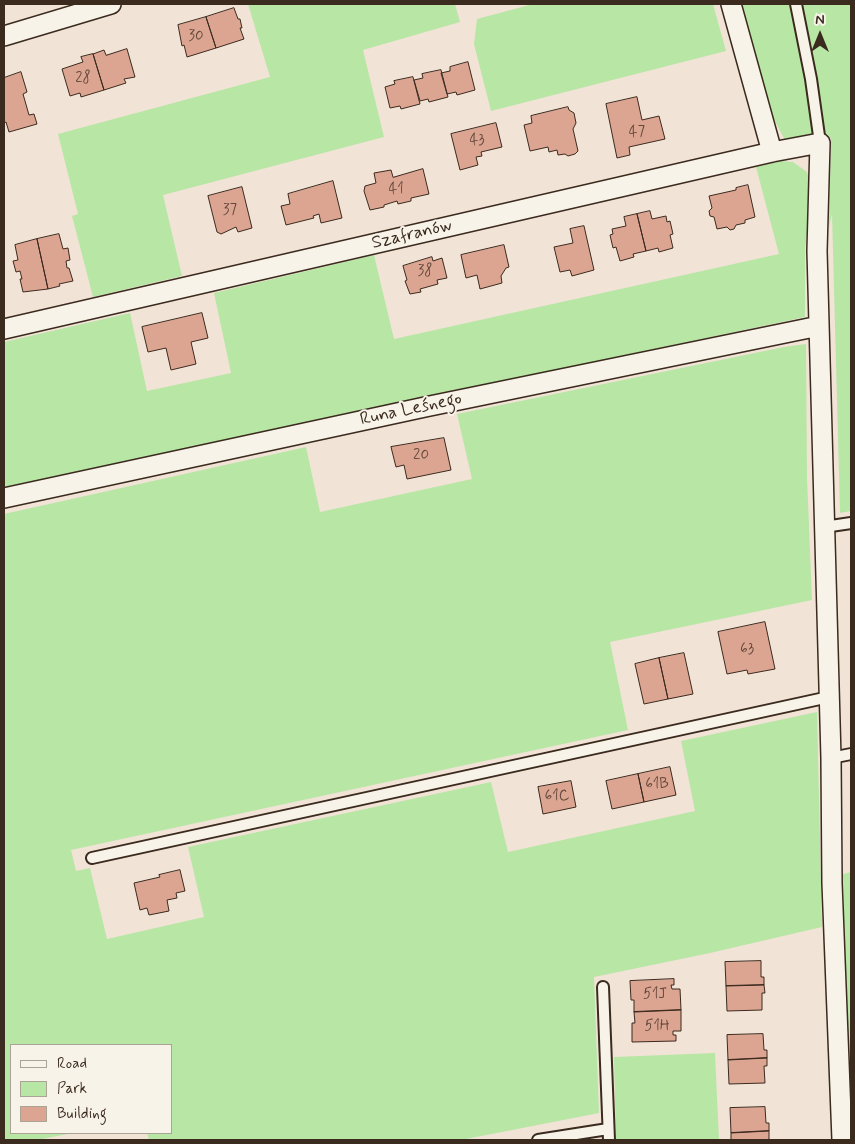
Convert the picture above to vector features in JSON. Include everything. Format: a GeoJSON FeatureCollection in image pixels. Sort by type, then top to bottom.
{"type":"FeatureCollection","features":[{"type":"Feature","properties":{"kind":"street"},"geometry":{"type":"LineString","coordinates":[[4,36],[111,4]]}},
{"type":"Feature","properties":{"kind":"street"},"geometry":{"type":"LineString","coordinates":[[730,4],[772,152]]}},
{"type":"Feature","properties":{"kind":"street"},"geometry":{"type":"LineString","coordinates":[[820,143],[817,250],[831,758],[832,883],[842,1140]]}},
{"type":"Feature","properties":{"kind":"street","name":"Szafranów"},"geometry":{"type":"LineString","coordinates":[[4,329],[772,152],[820,143]]}},
{"type":"Feature","properties":{"kind":"street","name":"Runa Leśnego"},"geometry":{"type":"LineString","coordinates":[[4,498],[425,407],[819,326]]}},
{"type":"Feature","properties":{"kind":"lane"},"geometry":{"type":"LineString","coordinates":[[796,4],[820,143]]}},
{"type":"Feature","properties":{"kind":"lane"},"geometry":{"type":"LineString","coordinates":[[824,527],[851,522]]}},
{"type":"Feature","properties":{"kind":"lane"},"geometry":{"type":"LineString","coordinates":[[92,858],[829,697]]}},
{"type":"Feature","properties":{"kind":"lane"},"geometry":{"type":"LineString","coordinates":[[831,758],[851,754]]}},
{"type":"Feature","properties":{"kind":"lane"},"geometry":{"type":"LineString","coordinates":[[604,987],[609,1140]]}},
{"type":"Feature","properties":{"kind":"lane"},"geometry":{"type":"LineString","coordinates":[[538,1140],[608,1129]]}},
{"type":"Feature","properties":{"kind":"green space"},"geometry":{"type":"Polygon","coordinates":[[[248,4],[455,4],[460,22],[363,50],[384,137],[163,195],[182,276],[93,297],[72,216],[78,214],[58,134],[270,77],[248,4]]]}},
{"type":"Feature","properties":{"kind":"green space"},"geometry":{"type":"Polygon","coordinates":[[[533,4],[713,4],[726,51],[491,111],[474,44],[477,19],[533,4]]]}},
{"type":"Feature","properties":{"kind":"green space"},"geometry":{"type":"Polygon","coordinates":[[[740,4],[851,4],[851,511],[840,513],[832,214],[829,228],[831,138],[785,140],[769,110],[740,4]]]}},
{"type":"Feature","properties":{"kind":"green space"},"geometry":{"type":"Polygon","coordinates":[[[781,161],[793,162],[807,172],[813,190],[805,248],[805,317],[4,487],[4,342],[130,313],[147,391],[231,373],[214,293],[374,255],[394,339],[779,254],[756,167],[781,161]]]}},
{"type":"Feature","properties":{"kind":"green space"},"geometry":{"type":"Polygon","coordinates":[[[806,344],[807,477],[812,600],[610,642],[628,730],[71,850],[76,871],[90,868],[107,939],[204,917],[188,847],[491,782],[508,852],[695,811],[681,741],[817,712],[822,927],[594,977],[599,1113],[461,1140],[149,1140],[147,1134],[172,1134],[172,1044],[10,1044],[10,1134],[68,1134],[37,1140],[4,1140],[4,514],[306,447],[320,512],[472,479],[457,414],[806,344]]]}},
{"type":"Feature","properties":{"kind":"green space"},"geometry":{"type":"Polygon","coordinates":[[[851,872],[851,1140],[849,1140],[843,874],[851,872]]]}},
{"type":"Feature","properties":{"kind":"green space"},"geometry":{"type":"Polygon","coordinates":[[[715,1053],[719,1140],[616,1140],[614,1057],[715,1053]]]}},
{"type":"Feature","properties":{"kind":"building"},"geometry":{"type":"Polygon","coordinates":[[[234,8],[238,19],[240,19],[242,28],[240,28],[244,39],[216,48],[206,17],[234,8]]]}},
{"type":"Feature","properties":{"kind":"building"},"geometry":{"type":"Polygon","coordinates":[[[206,17],[216,48],[187,57],[184,45],[182,46],[178,25],[206,17]]]}},
{"type":"Feature","properties":{"kind":"building"},"geometry":{"type":"Polygon","coordinates":[[[127,49],[135,77],[124,79],[126,83],[104,90],[93,54],[104,50],[106,55],[127,49]]]}},
{"type":"Feature","properties":{"kind":"building"},"geometry":{"type":"Polygon","coordinates":[[[93,54],[104,90],[81,97],[80,93],[70,96],[62,69],[83,62],[81,57],[93,54]]]}},
{"type":"Feature","properties":{"kind":"building"},"geometry":{"type":"Polygon","coordinates":[[[468,62],[475,90],[457,95],[456,92],[447,94],[441,73],[450,71],[450,67],[468,62]]]}},
{"type":"Feature","properties":{"kind":"building"},"geometry":{"type":"Polygon","coordinates":[[[441,70],[448,97],[429,102],[428,99],[420,101],[414,80],[423,78],[422,74],[441,70]]]}},
{"type":"Feature","properties":{"kind":"building"},"geometry":{"type":"Polygon","coordinates":[[[21,72],[27,92],[23,94],[29,115],[34,114],[37,124],[9,132],[6,122],[4,123],[4,78],[21,72]]]}},
{"type":"Feature","properties":{"kind":"building"},"geometry":{"type":"Polygon","coordinates":[[[413,77],[420,104],[401,109],[400,106],[390,108],[385,87],[395,84],[394,81],[413,77]]]}},
{"type":"Feature","properties":{"kind":"building"},"geometry":{"type":"Polygon","coordinates":[[[637,97],[642,120],[659,116],[665,139],[629,147],[630,155],[617,158],[606,104],[637,97]]]}},
{"type":"Feature","properties":{"kind":"building"},"geometry":{"type":"Polygon","coordinates":[[[568,107],[574,113],[576,123],[573,129],[578,151],[568,156],[565,154],[558,155],[557,150],[549,152],[548,147],[530,151],[524,125],[532,123],[531,116],[568,107]]]}},
{"type":"Feature","properties":{"kind":"building"},"geometry":{"type":"Polygon","coordinates":[[[496,123],[502,147],[481,152],[482,156],[476,157],[478,165],[460,170],[451,134],[496,123]]]}},
{"type":"Feature","properties":{"kind":"building"},"geometry":{"type":"Polygon","coordinates":[[[423,169],[429,194],[411,198],[411,201],[398,204],[397,201],[384,205],[384,207],[370,210],[364,191],[365,186],[376,183],[374,173],[391,170],[393,177],[423,169]]]}},
{"type":"Feature","properties":{"kind":"building"},"geometry":{"type":"Polygon","coordinates":[[[333,181],[342,218],[321,223],[319,214],[313,216],[314,218],[286,225],[281,206],[290,204],[288,194],[333,181]]]}},
{"type":"Feature","properties":{"kind":"building"},"geometry":{"type":"Polygon","coordinates":[[[748,185],[755,217],[745,220],[745,223],[736,225],[734,229],[730,230],[727,227],[717,229],[714,217],[710,216],[709,211],[712,208],[709,196],[736,190],[736,188],[748,185]]]}},
{"type":"Feature","properties":{"kind":"building"},"geometry":{"type":"Polygon","coordinates":[[[242,187],[252,228],[238,232],[236,227],[221,234],[217,232],[208,196],[242,187]]]}},
{"type":"Feature","properties":{"kind":"building"},"geometry":{"type":"Polygon","coordinates":[[[650,211],[652,219],[666,216],[667,222],[670,221],[673,234],[670,235],[673,248],[659,252],[658,248],[646,251],[637,214],[650,211]]]}},
{"type":"Feature","properties":{"kind":"building"},"geometry":{"type":"Polygon","coordinates":[[[637,214],[646,251],[633,254],[634,257],[620,261],[616,247],[613,248],[610,235],[613,234],[612,229],[626,226],[624,217],[637,214]]]}},
{"type":"Feature","properties":{"kind":"building"},"geometry":{"type":"Polygon","coordinates":[[[584,226],[594,270],[572,276],[570,270],[560,272],[554,247],[573,243],[570,229],[584,226]]]}},
{"type":"Feature","properties":{"kind":"building"},"geometry":{"type":"Polygon","coordinates":[[[59,234],[63,249],[68,248],[70,260],[66,261],[67,268],[69,268],[73,281],[48,289],[37,239],[59,234]]]}},
{"type":"Feature","properties":{"kind":"building"},"geometry":{"type":"Polygon","coordinates":[[[37,239],[48,289],[23,292],[20,271],[16,272],[13,261],[18,260],[15,245],[37,239]]]}},
{"type":"Feature","properties":{"kind":"building"},"geometry":{"type":"Polygon","coordinates":[[[504,245],[509,267],[506,268],[501,276],[502,283],[480,289],[477,275],[466,278],[461,255],[504,245]]]}},
{"type":"Feature","properties":{"kind":"building"},"geometry":{"type":"Polygon","coordinates":[[[432,257],[433,261],[442,258],[447,278],[437,280],[438,284],[420,289],[421,292],[410,294],[405,281],[407,280],[403,266],[432,257]]]}},
{"type":"Feature","properties":{"kind":"building"},"geometry":{"type":"Polygon","coordinates":[[[202,313],[208,338],[191,342],[196,364],[171,370],[166,348],[148,352],[142,327],[202,313]]]}},
{"type":"Feature","properties":{"kind":"building"},"geometry":{"type":"Polygon","coordinates":[[[444,438],[451,470],[407,479],[404,465],[396,467],[391,447],[444,438]]]}},
{"type":"Feature","properties":{"kind":"building"},"geometry":{"type":"Polygon","coordinates":[[[765,622],[775,669],[748,674],[747,670],[727,674],[718,632],[765,622]]]}},
{"type":"Feature","properties":{"kind":"building"},"geometry":{"type":"Polygon","coordinates":[[[684,653],[693,694],[668,699],[659,658],[684,653]]]}},
{"type":"Feature","properties":{"kind":"building"},"geometry":{"type":"Polygon","coordinates":[[[659,658],[668,699],[644,704],[635,664],[659,658]]]}},
{"type":"Feature","properties":{"kind":"building"},"geometry":{"type":"Polygon","coordinates":[[[670,767],[676,795],[644,802],[638,774],[670,767]]]}},
{"type":"Feature","properties":{"kind":"building"},"geometry":{"type":"Polygon","coordinates":[[[638,774],[644,802],[612,809],[606,781],[638,774]]]}},
{"type":"Feature","properties":{"kind":"building"},"geometry":{"type":"Polygon","coordinates":[[[571,781],[576,807],[543,814],[538,787],[571,781]]]}},
{"type":"Feature","properties":{"kind":"building"},"geometry":{"type":"Polygon","coordinates":[[[180,870],[185,891],[176,893],[177,898],[167,900],[169,911],[149,915],[147,908],[140,910],[134,883],[180,870]]]}},
{"type":"Feature","properties":{"kind":"building"},"geometry":{"type":"Polygon","coordinates":[[[761,961],[761,977],[764,977],[764,985],[726,986],[725,962],[761,961]]]}},
{"type":"Feature","properties":{"kind":"building"},"geometry":{"type":"Polygon","coordinates":[[[674,979],[674,985],[671,985],[672,989],[680,989],[681,1010],[634,1012],[634,1000],[631,1000],[630,981],[674,979]]]}},
{"type":"Feature","properties":{"kind":"building"},"geometry":{"type":"Polygon","coordinates":[[[764,985],[765,993],[762,993],[762,1010],[727,1011],[726,986],[764,985]]]}},
{"type":"Feature","properties":{"kind":"building"},"geometry":{"type":"Polygon","coordinates":[[[681,1010],[681,1031],[673,1031],[673,1035],[676,1035],[676,1041],[632,1042],[632,1023],[635,1023],[634,1012],[681,1010]]]}},
{"type":"Feature","properties":{"kind":"building"},"geometry":{"type":"Polygon","coordinates":[[[763,1034],[764,1050],[767,1050],[767,1058],[728,1060],[727,1035],[763,1034]]]}},
{"type":"Feature","properties":{"kind":"building"},"geometry":{"type":"Polygon","coordinates":[[[767,1058],[767,1066],[764,1066],[765,1083],[729,1084],[728,1060],[767,1058]]]}},
{"type":"Feature","properties":{"kind":"building"},"geometry":{"type":"Polygon","coordinates":[[[765,1107],[766,1123],[769,1123],[769,1131],[731,1133],[730,1108],[765,1107]]]}},
{"type":"Feature","properties":{"kind":"building"},"geometry":{"type":"Polygon","coordinates":[[[769,1131],[769,1139],[767,1140],[731,1140],[731,1133],[769,1131]]]}}]}
